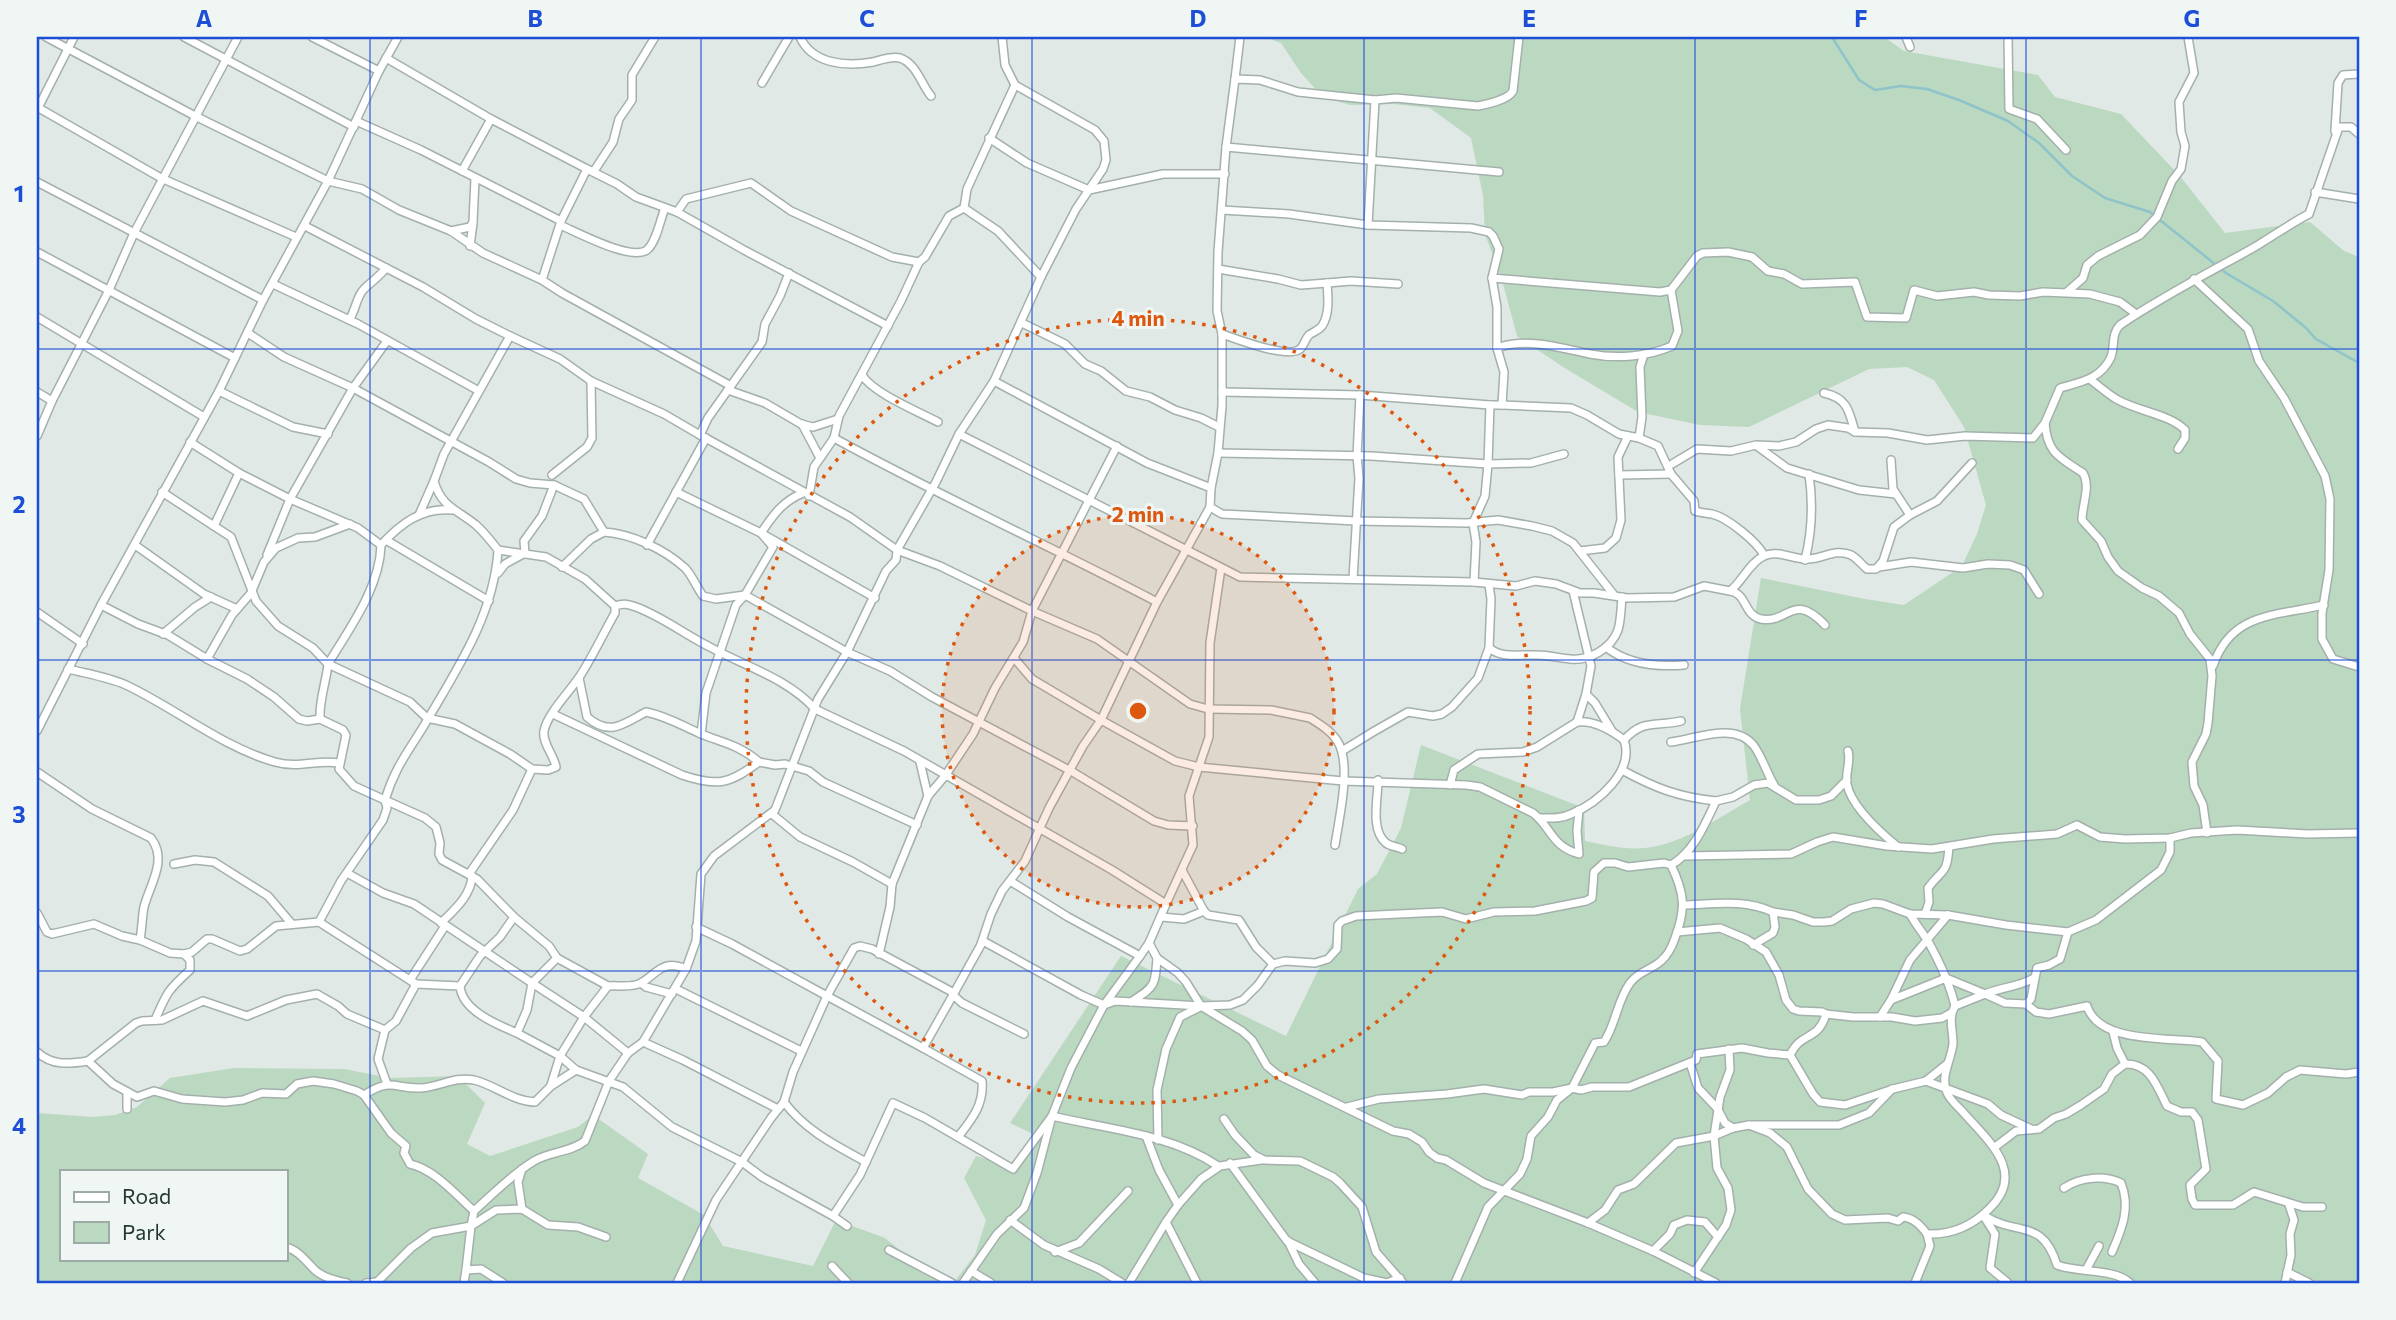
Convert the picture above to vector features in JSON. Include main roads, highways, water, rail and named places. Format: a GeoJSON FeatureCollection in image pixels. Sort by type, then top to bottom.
{"type":"FeatureCollection","features":[{"type":"Feature","properties":{"kind":"waterway"},"geometry":{"type":"LineString","coordinates":[[1832,37],[1859,80],[1875,90],[1901,86],[1927,89],[2008,121],[2039,143],[2072,176],[2105,198],[2150,212],[2226,273],[2273,301],[2316,339],[2359,363]]}}]}
